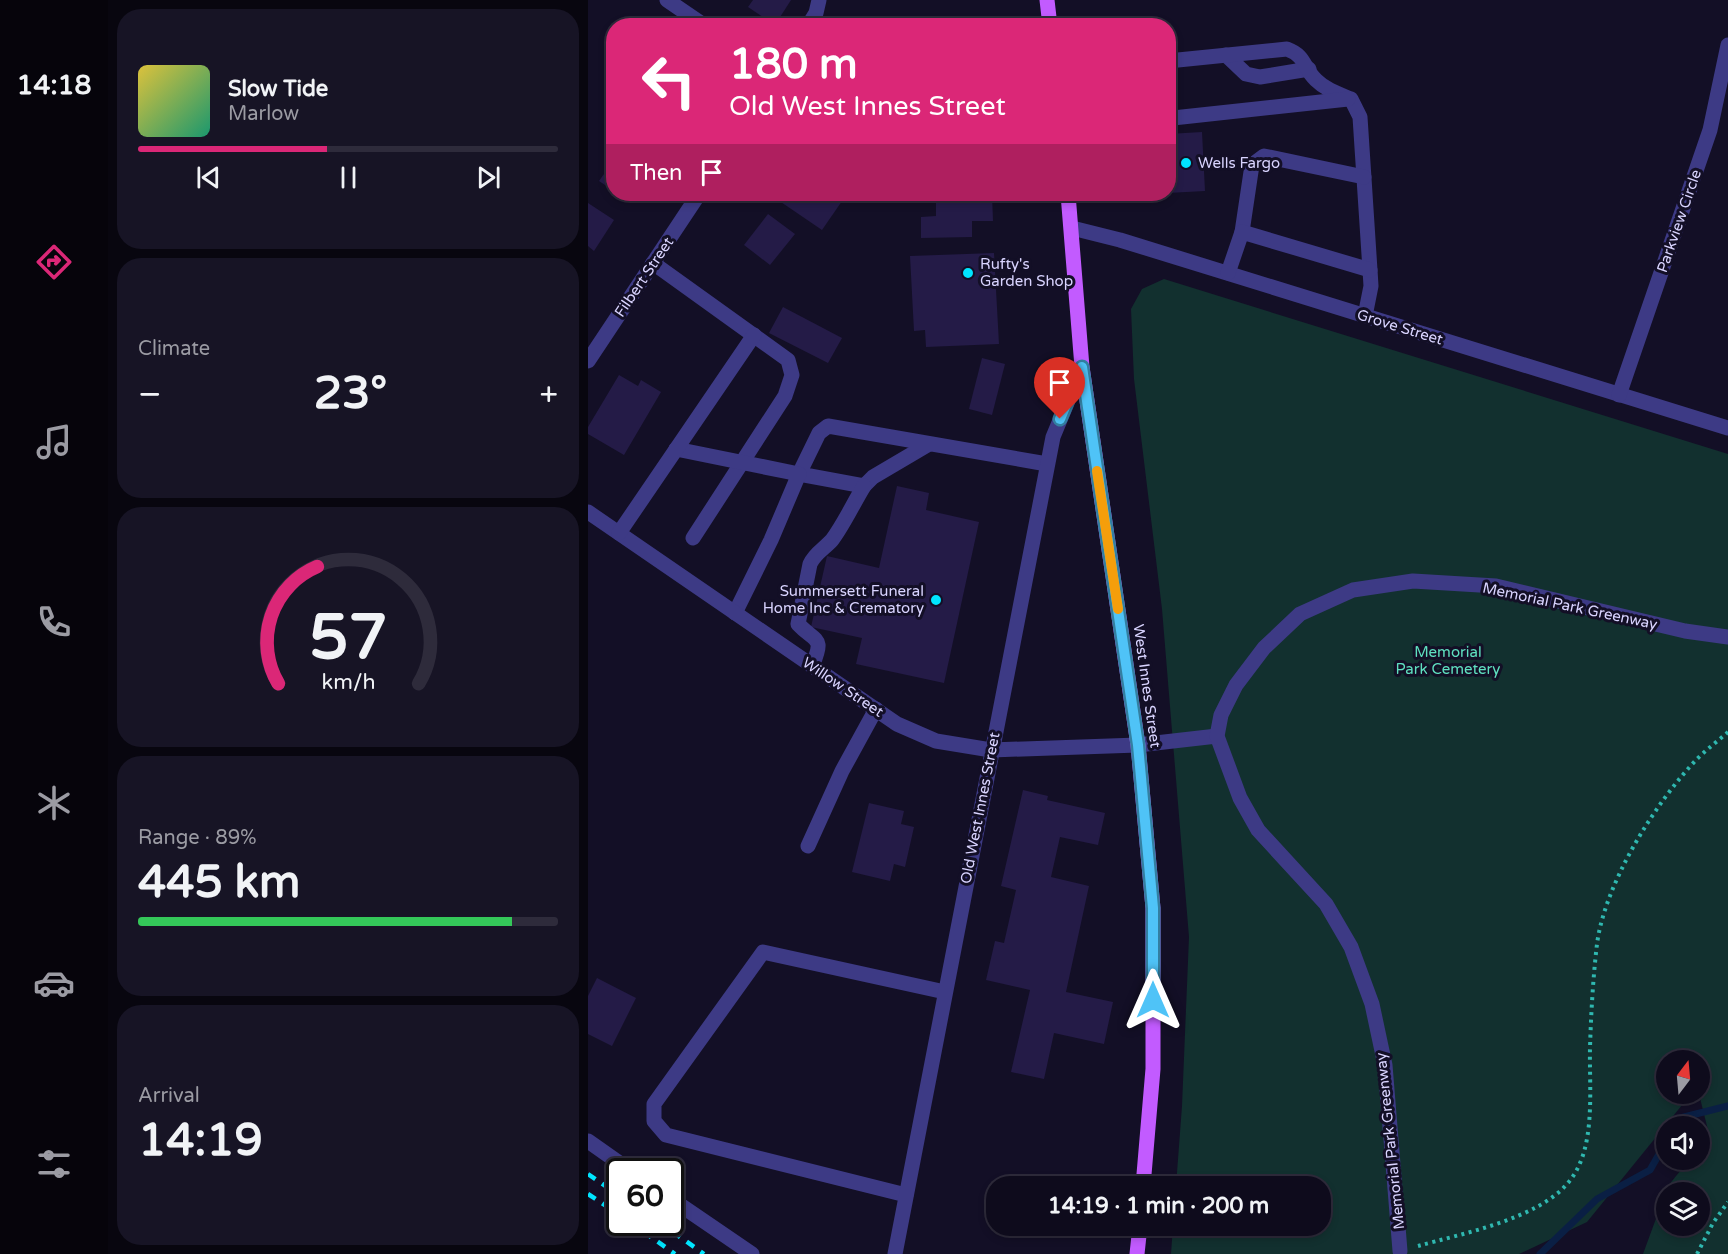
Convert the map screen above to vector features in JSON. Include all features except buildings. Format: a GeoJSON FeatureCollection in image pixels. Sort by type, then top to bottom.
{"type":"FeatureCollection","features":[{"type":"Feature","properties":{"kind":"main road"},"geometry":{"type":"LineString","coordinates":[[1047,0],[1049,18]]}},
{"type":"Feature","properties":{"kind":"main road","name":"West Innes Street"},"geometry":{"type":"LineString","coordinates":[[1069,201],[1082,367],[1138,745],[1153,908],[1153,1069],[1144,1176]]}},
{"type":"Feature","properties":{"kind":"main road"},"geometry":{"type":"LineString","coordinates":[[1137,1254],[1139,1236]]}},
{"type":"Feature","properties":{"kind":"street"},"geometry":{"type":"LineString","coordinates":[[668,0],[694,18]]}},
{"type":"Feature","properties":{"kind":"street","name":"Parkview Circle"},"geometry":{"type":"LineString","coordinates":[[1619,395],[1710,130],[1728,45]]}},
{"type":"Feature","properties":{"kind":"street"},"geometry":{"type":"LineString","coordinates":[[1176,60],[1287,49],[1299,54],[1315,79],[1328,89],[1352,99],[1360,117],[1371,286],[1365,316]]}},
{"type":"Feature","properties":{"kind":"street"},"geometry":{"type":"LineString","coordinates":[[1226,55],[1246,74],[1253,76],[1260,77],[1309,69]]}},
{"type":"Feature","properties":{"kind":"street"},"geometry":{"type":"LineString","coordinates":[[1176,118],[1352,99]]}},
{"type":"Feature","properties":{"kind":"street"},"geometry":{"type":"LineString","coordinates":[[1228,273],[1242,232],[1252,165],[1264,156],[1364,177]]}},
{"type":"Feature","properties":{"kind":"street","name":"Filbert Street"},"geometry":{"type":"LineString","coordinates":[[588,361],[694,201]]}},
{"type":"Feature","properties":{"kind":"street","name":"Grove Street"},"geometry":{"type":"LineString","coordinates":[[1072,228],[1120,240],[1728,428]]}},
{"type":"Feature","properties":{"kind":"street"},"geometry":{"type":"LineString","coordinates":[[1242,232],[1370,270]]}},
{"type":"Feature","properties":{"kind":"street"},"geometry":{"type":"LineString","coordinates":[[653,263],[788,360],[792,375],[786,396],[693,538]]}},
{"type":"Feature","properties":{"kind":"street"},"geometry":{"type":"LineString","coordinates":[[619,533],[754,335]]}},
{"type":"Feature","properties":{"kind":"street","name":"Old West Innes Street"},"geometry":{"type":"LineString","coordinates":[[895,1254],[1047,464],[1053,437],[1082,367]]}},
{"type":"Feature","properties":{"kind":"street"},"geometry":{"type":"LineString","coordinates":[[735,613],[771,540],[798,474],[819,433],[828,426],[1047,464]]}},
{"type":"Feature","properties":{"kind":"street"},"geometry":{"type":"LineString","coordinates":[[812,666],[820,648],[819,642],[798,624],[810,564],[814,555],[824,549],[833,538],[864,486],[873,477],[929,444]]}},
{"type":"Feature","properties":{"kind":"street"},"geometry":{"type":"LineString","coordinates":[[676,449],[864,486]]}},
{"type":"Feature","properties":{"kind":"street","name":"Willow Street"},"geometry":{"type":"LineString","coordinates":[[588,512],[897,724],[936,741],[991,750],[1138,745],[1217,736]]}},
{"type":"Feature","properties":{"kind":"street","name":"Memorial Park Greenway"},"geometry":{"type":"LineString","coordinates":[[1400,1251],[1385,1065],[1372,1004],[1350,947],[1326,904],[1258,830],[1240,798],[1217,736],[1221,714],[1236,685],[1264,648],[1300,614],[1353,590],[1413,581],[1496,586],[1685,631],[1728,637]]}},
{"type":"Feature","properties":{"kind":"street"},"geometry":{"type":"LineString","coordinates":[[808,846],[842,771],[876,710]]}},
{"type":"Feature","properties":{"kind":"street"},"geometry":{"type":"LineString","coordinates":[[906,1195],[666,1135],[654,1121],[654,1104],[763,952],[945,992]]}},
{"type":"Feature","properties":{"kind":"street"},"geometry":{"type":"LineString","coordinates":[[588,1141],[612,1158]]}},
{"type":"Feature","properties":{"kind":"street"},"geometry":{"type":"LineString","coordinates":[[684,1208],[752,1254]]}},
{"type":"Feature","properties":{"kind":"path","name":"Memorial Park Greenway"},"geometry":{"type":"LineString","coordinates":[[1400,1251],[1506,1221],[1553,1197],[1568,1184],[1574,1175],[1584,1149],[1590,1114],[1590,1046],[1597,943],[1604,916],[1628,860],[1664,800],[1697,759],[1728,732]]}},
{"type":"Feature","properties":{"kind":"path"},"geometry":{"type":"LineString","coordinates":[[1697,1254],[1713,1223],[1728,1202]]}},
{"type":"Feature","properties":{"kind":"green space","name":"Memorial Park Cemetery"},"geometry":{"type":"Polygon","coordinates":[[[1164,279],[1728,454],[1728,1254],[1643,1254],[1656,1219],[1656,1236],[1710,1236],[1710,1182],[1671,1182],[1681,1170],[1710,1170],[1710,1116],[1704,1116],[1702,1104],[1710,1104],[1710,1050],[1656,1050],[1656,1104],[1683,1104],[1673,1116],[1656,1116],[1656,1137],[1587,1222],[1519,1254],[1171,1254],[1172,1236],[1331,1236],[1331,1176],[1177,1176],[1189,937],[1162,609],[1134,379],[1131,309],[1142,289],[1164,279]]]}},
{"type":"Feature","properties":{"kind":"waterway"},"geometry":{"type":"LineString","coordinates":[[1688,1116],[1728,1106]]}},
{"type":"Feature","properties":{"kind":"waterway"},"geometry":{"type":"LineString","coordinates":[[1540,1254],[1597,1199],[1650,1170],[1656,1160]]}},
{"type":"Feature","properties":{"kind":"railway"},"geometry":{"type":"LineString","coordinates":[[588,1174],[606,1186]]}},
{"type":"Feature","properties":{"kind":"railway"},"geometry":{"type":"LineString","coordinates":[[588,1194],[606,1206]]}},
{"type":"Feature","properties":{"kind":"railway"},"geometry":{"type":"LineString","coordinates":[[650,1236],[675,1254]]}},
{"type":"Feature","properties":{"kind":"railway"},"geometry":{"type":"LineString","coordinates":[[679,1236],[704,1254]]}},
{"type":"Feature","properties":{"kind":"slow traffic"},"geometry":{"type":"LineString","coordinates":[[1097,471],[1118,609]]}},
{"type":"Feature","properties":{"kind":"place","name":"Wells Fargo"},"geometry":{"type":"Point","coordinates":[1186,163]}},
{"type":"Feature","properties":{"kind":"place","name":"Rufty's Garden Shop"},"geometry":{"type":"Point","coordinates":[968,273]}},
{"type":"Feature","properties":{"kind":"place","name":"Summersett Funeral Home Inc & Crematory"},"geometry":{"type":"Point","coordinates":[936,600]}},
{"type":"Feature","properties":{"kind":"route"},"geometry":{"type":"LineString","coordinates":[[1060,419],[1082,367],[1138,745],[1153,908],[1153,1000]]}}]}
